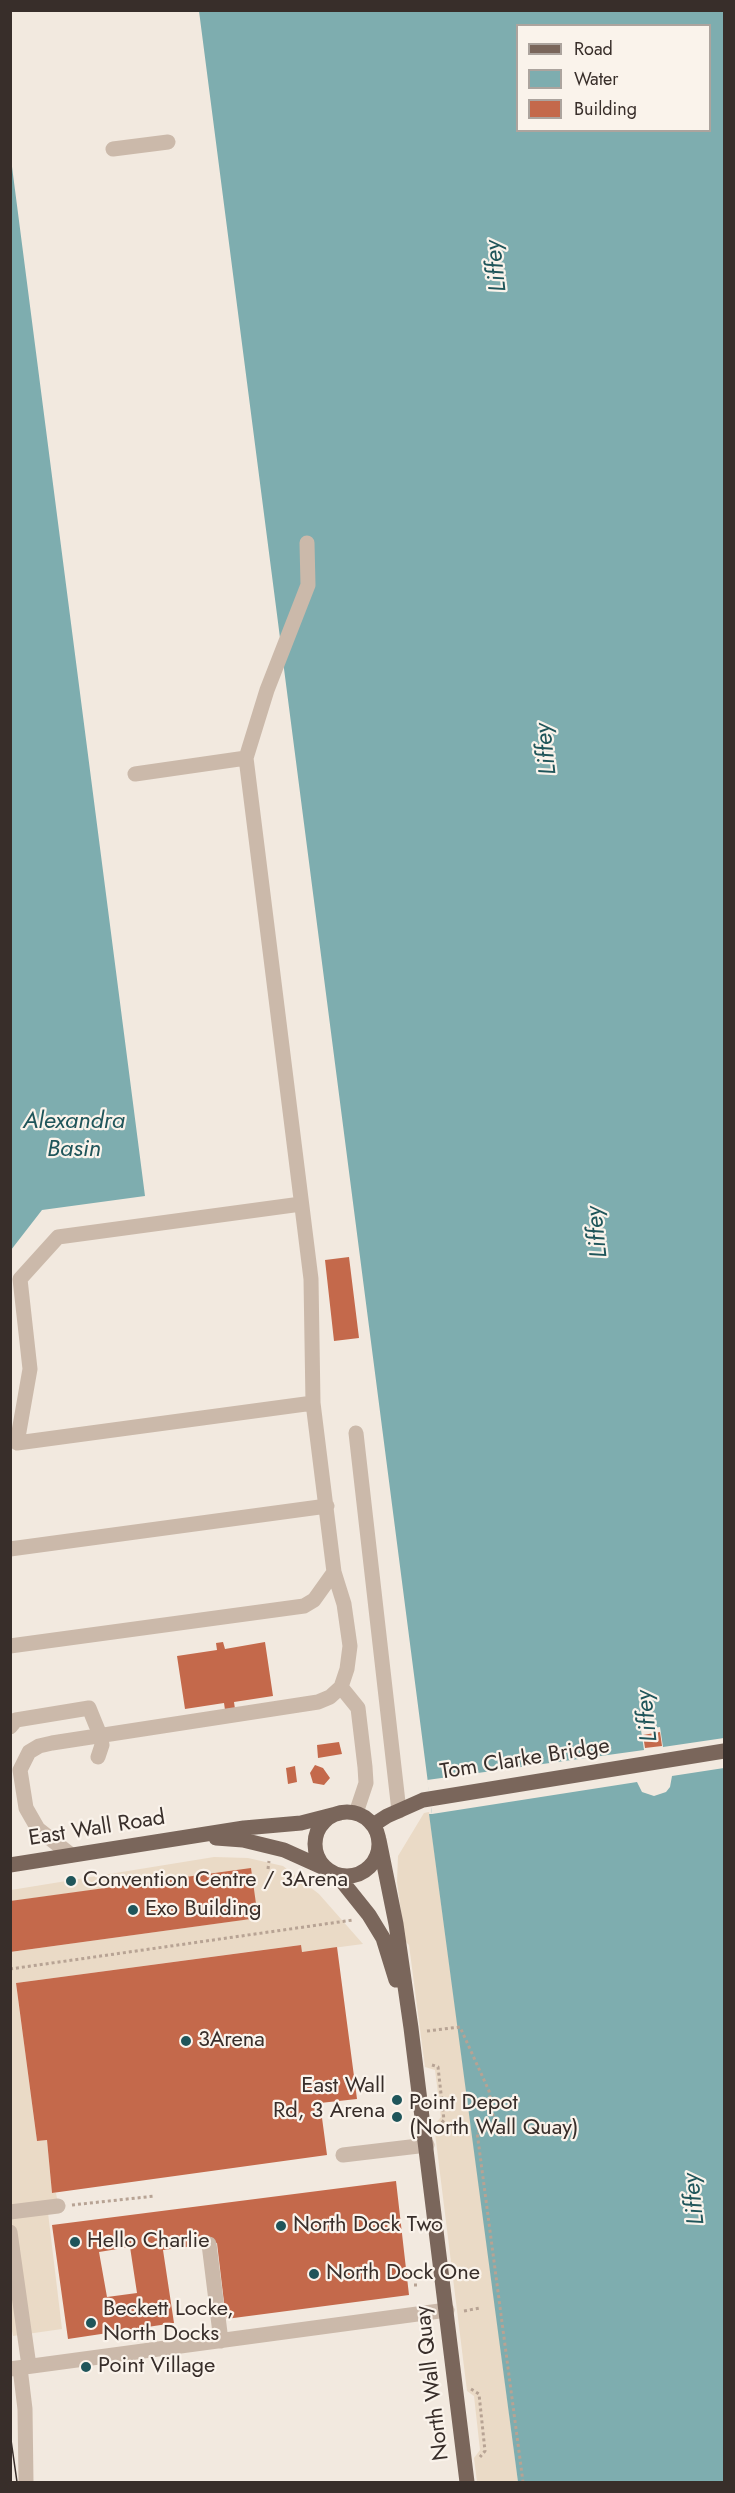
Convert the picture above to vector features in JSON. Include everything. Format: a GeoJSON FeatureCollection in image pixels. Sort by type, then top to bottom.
{"type":"FeatureCollection","features":[{"type":"Feature","properties":{"kind":"main road","name":"Tom Clarke Bridge"},"geometry":{"type":"LineString","coordinates":[[376,1833],[399,1811],[423,1800],[724,1751]]}},
{"type":"Feature","properties":{"kind":"main road"},"geometry":{"type":"LineString","coordinates":[[340,1813],[356,1813],[376,1833],[377,1856],[368,1868],[353,1875],[333,1873],[318,1859],[315,1851],[316,1834],[325,1820],[340,1813]]}},
{"type":"Feature","properties":{"kind":"main road","name":"East Wall Road"},"geometry":{"type":"LineString","coordinates":[[10,1865],[244,1828],[301,1823],[340,1813]]}},
{"type":"Feature","properties":{"kind":"main road","name":"North Wall Quay"},"geometry":{"type":"LineString","coordinates":[[376,1833],[418,2029],[427,2145],[454,2310],[467,2482]]}},
{"type":"Feature","properties":{"kind":"main road","name":"East Wall Road"},"geometry":{"type":"LineString","coordinates":[[191,1836],[264,1844],[284,1850],[333,1873]]}},
{"type":"Feature","properties":{"kind":"main road","name":"North Wall Quay"},"geometry":{"type":"LineString","coordinates":[[333,1873],[369,1915],[383,1938],[418,2029]]}},
{"type":"Feature","properties":{"kind":"street"},"geometry":{"type":"LineString","coordinates":[[112,149],[168,142]]}},
{"type":"Feature","properties":{"kind":"street"},"geometry":{"type":"LineString","coordinates":[[71,1855],[47,1838],[31,1820],[26,1808],[20,1770],[29,1752],[39,1746],[100,1735],[318,1702],[330,1697],[341,1687],[347,1669],[350,1646],[344,1604],[334,1572],[312,1403],[311,1279],[246,758],[267,690],[309,585],[307,543]]}},
{"type":"Feature","properties":{"kind":"street"},"geometry":{"type":"LineString","coordinates":[[135,774],[246,758]]}},
{"type":"Feature","properties":{"kind":"street"},"geometry":{"type":"LineString","coordinates":[[301,1204],[58,1237],[20,1279],[30,1369],[17,1443],[312,1403]]}},
{"type":"Feature","properties":{"kind":"street"},"geometry":{"type":"LineString","coordinates":[[356,1433],[399,1811]]}},
{"type":"Feature","properties":{"kind":"street"},"geometry":{"type":"LineString","coordinates":[[10,1549],[327,1506]]}},
{"type":"Feature","properties":{"kind":"street"},"geometry":{"type":"LineString","coordinates":[[10,1646],[304,1606],[314,1600],[334,1572]]}},
{"type":"Feature","properties":{"kind":"street"},"geometry":{"type":"LineString","coordinates":[[341,1687],[358,1708],[366,1783],[356,1813]]}},
{"type":"Feature","properties":{"kind":"street"},"geometry":{"type":"LineString","coordinates":[[10,1727],[16,1720],[89,1708],[102,1745],[98,1757]]}},
{"type":"Feature","properties":{"kind":"street"},"geometry":{"type":"LineString","coordinates":[[343,2156],[427,2145]]}},
{"type":"Feature","properties":{"kind":"street"},"geometry":{"type":"LineString","coordinates":[[10,2212],[58,2206]]}},
{"type":"Feature","properties":{"kind":"street"},"geometry":{"type":"LineString","coordinates":[[10,2232],[25,2409],[26,2482]]}},
{"type":"Feature","properties":{"kind":"street"},"geometry":{"type":"LineString","coordinates":[[209,2244],[218,2285],[221,2341]]}},
{"type":"Feature","properties":{"kind":"street"},"geometry":{"type":"LineString","coordinates":[[20,2368],[454,2310]]}},
{"type":"Feature","properties":{"kind":"path"},"geometry":{"type":"LineString","coordinates":[[10,1969],[356,1920],[369,1915]]}},
{"type":"Feature","properties":{"kind":"path"},"geometry":{"type":"LineString","coordinates":[[418,2029],[460,2026],[489,2091],[495,2128],[477,2132],[523,2482]]}},
{"type":"Feature","properties":{"kind":"path"},"geometry":{"type":"LineString","coordinates":[[58,2206],[155,2196]]}},
{"type":"Feature","properties":{"kind":"path"},"geometry":{"type":"LineString","coordinates":[[454,2310],[480,2308]]}},
{"type":"Feature","properties":{"kind":"shaded area"},"geometry":{"type":"Polygon","coordinates":[[[429,1812],[518,2482],[477,2482],[474,2458],[480,2450],[474,2396],[467,2391],[434,2125],[441,2117],[435,2070],[425,2067],[409,1945],[405,1941],[397,1882],[398,1856],[424,1813],[429,1812]]]}},
{"type":"Feature","properties":{"kind":"shaded area"},"geometry":{"type":"Polygon","coordinates":[[[214,1857],[248,1858],[283,1866],[319,1894],[363,1944],[302,1952],[300,1945],[16,1983],[37,2141],[47,2140],[52,2193],[56,2193],[59,2209],[48,2213],[62,2329],[13,2336],[10,2321],[10,1952],[257,1918],[251,1869],[11,1901],[11,1890],[214,1857]]]}},
{"type":"Feature","properties":{"kind":"water","name":"Liffey"},"geometry":{"type":"Polygon","coordinates":[[[199,11],[724,11],[724,2482],[518,2482],[429,1814],[432,1814],[199,11]]]}},
{"type":"Feature","properties":{"kind":"water","name":"Alexandra Basin"},"geometry":{"type":"Polygon","coordinates":[[[11,159],[145,1196],[42,1210],[11,1250],[11,159]]]}},
{"type":"Feature","properties":{"kind":"pier"},"geometry":{"type":"Polygon","coordinates":[[[660,1727],[663,1747],[724,1738],[724,1768],[672,1776],[670,1787],[666,1792],[654,1796],[642,1792],[637,1782],[432,1814],[427,1780],[644,1750],[641,1730],[660,1727]]]}},
{"type":"Feature","properties":{"kind":"building"},"geometry":{"type":"Polygon","coordinates":[[[349,1257],[359,1338],[334,1341],[325,1260],[349,1257]]]}},
{"type":"Feature","properties":{"kind":"building"},"geometry":{"type":"Polygon","coordinates":[[[223,1642],[225,1649],[265,1642],[273,1696],[234,1702],[235,1709],[225,1710],[224,1703],[185,1709],[177,1656],[217,1650],[216,1643],[223,1642]]]}},
{"type":"Feature","properties":{"kind":"building"},"geometry":{"type":"Polygon","coordinates":[[[660,1732],[662,1746],[645,1748],[643,1735],[660,1732]]]}},
{"type":"Feature","properties":{"kind":"building"},"geometry":{"type":"Polygon","coordinates":[[[339,1742],[342,1754],[318,1758],[317,1745],[339,1742]]]}},
{"type":"Feature","properties":{"kind":"building"},"geometry":{"type":"Polygon","coordinates":[[[315,1765],[323,1768],[330,1778],[324,1785],[313,1783],[310,1773],[315,1765]]]}},
{"type":"Feature","properties":{"kind":"building"},"geometry":{"type":"Polygon","coordinates":[[[295,1766],[297,1782],[288,1784],[286,1768],[295,1766]]]}},
{"type":"Feature","properties":{"kind":"building","name":"Exo Building"},"geometry":{"type":"Polygon","coordinates":[[[251,1868],[258,1918],[10,1952],[10,1901],[251,1868]]]}},
{"type":"Feature","properties":{"kind":"building","name":"3Arena"},"geometry":{"type":"Polygon","coordinates":[[[301,1945],[302,1952],[337,1947],[357,2099],[320,2103],[327,2155],[52,2193],[47,2140],[37,2141],[16,1983],[301,1945]]]}},
{"type":"Feature","properties":{"kind":"building"},"geometry":{"type":"Polygon","coordinates":[[[396,2181],[409,2295],[226,2319],[217,2243],[163,2250],[174,2323],[68,2339],[52,2225],[396,2181]],[[130,2247],[99,2252],[107,2297],[137,2293],[130,2247]]]}},
{"type":"Feature","properties":{"kind":"tram line"},"geometry":{"type":"LineString","coordinates":[[10,2433],[17,2482]]}},
{"type":"Feature","properties":{"kind":"place","name":"Convention Centre / 3Arena"},"geometry":{"type":"Point","coordinates":[71,1881]}},
{"type":"Feature","properties":{"kind":"place","name":"Exo Building"},"geometry":{"type":"Point","coordinates":[133,1910]}},
{"type":"Feature","properties":{"kind":"place","name":"3Arena"},"geometry":{"type":"Point","coordinates":[186,2041]}},
{"type":"Feature","properties":{"kind":"place","name":"East Wall Rd, 3 Arena"},"geometry":{"type":"Point","coordinates":[397,2100]}},
{"type":"Feature","properties":{"kind":"place","name":"Point Depot (North Wall Quay)"},"geometry":{"type":"Point","coordinates":[397,2117]}},
{"type":"Feature","properties":{"kind":"place","name":"North Dock Two"},"geometry":{"type":"Point","coordinates":[281,2226]}},
{"type":"Feature","properties":{"kind":"place","name":"Hello Charlie"},"geometry":{"type":"Point","coordinates":[75,2242]}},
{"type":"Feature","properties":{"kind":"place","name":"North Dock One"},"geometry":{"type":"Point","coordinates":[314,2274]}},
{"type":"Feature","properties":{"kind":"place","name":"Beckett Locke, North Docks"},"geometry":{"type":"Point","coordinates":[91,2323]}},
{"type":"Feature","properties":{"kind":"place","name":"Point Village"},"geometry":{"type":"Point","coordinates":[86,2367]}}]}
